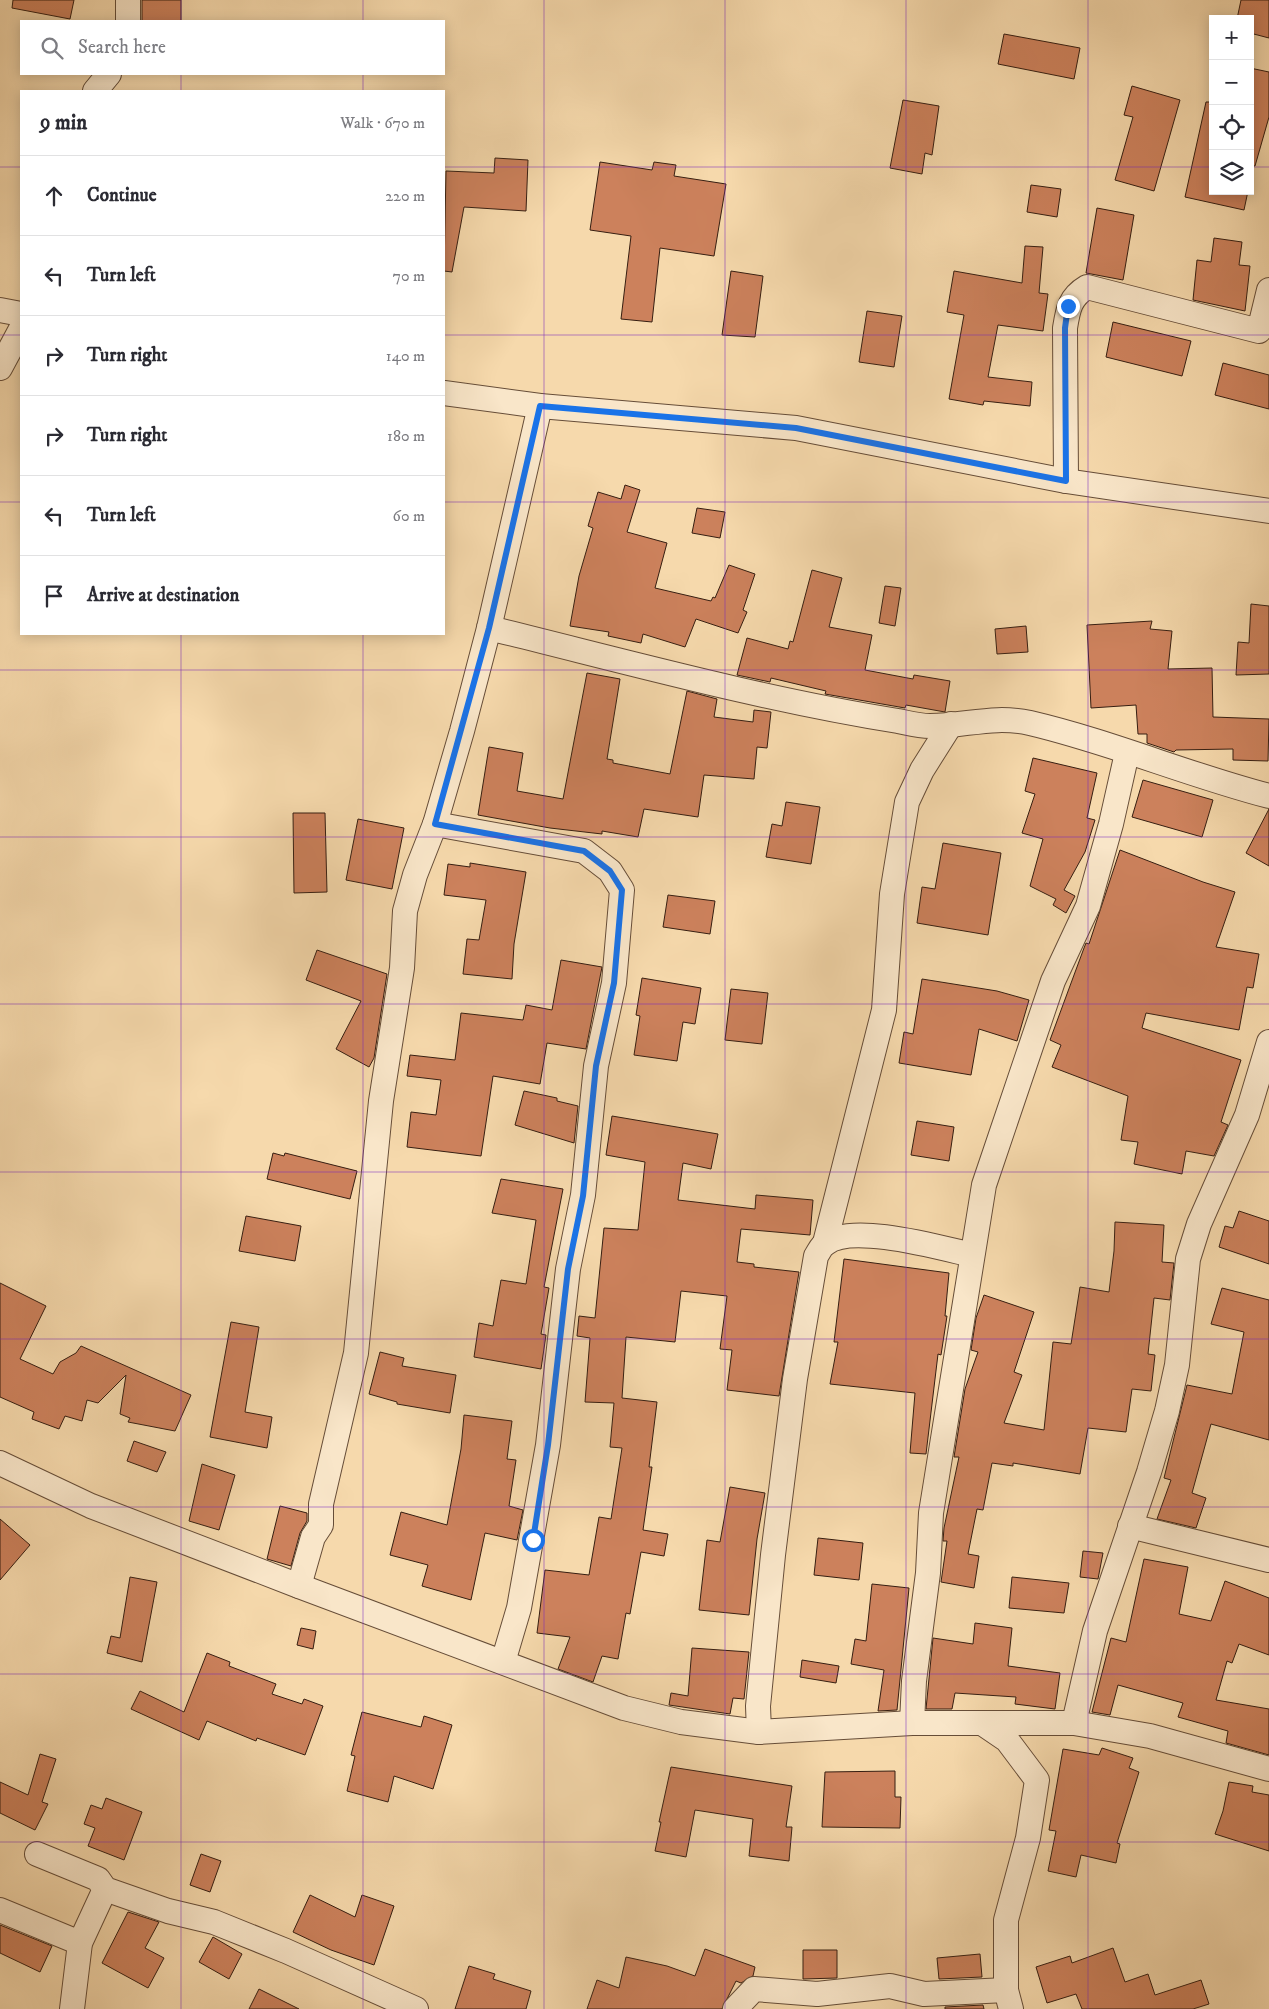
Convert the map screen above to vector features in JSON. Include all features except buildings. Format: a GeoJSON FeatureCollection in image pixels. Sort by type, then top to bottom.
{"type":"FeatureCollection","features":[{"type":"Feature","properties":{"kind":"street"},"geometry":{"type":"LineString","coordinates":[[128,0],[128,20]]}},
{"type":"Feature","properties":{"kind":"street"},"geometry":{"type":"LineString","coordinates":[[95,90],[108,75]]}},
{"type":"Feature","properties":{"kind":"street"},"geometry":{"type":"LineString","coordinates":[[1066,481],[1065,328],[1068,306],[1076,294],[1087,287],[1264,332],[1269,290]]}},
{"type":"Feature","properties":{"kind":"street"},"geometry":{"type":"LineString","coordinates":[[0,310],[20,314]]}},
{"type":"Feature","properties":{"kind":"street"},"geometry":{"type":"LineString","coordinates":[[0,368],[20,331]]}},
{"type":"Feature","properties":{"kind":"street"},"geometry":{"type":"LineString","coordinates":[[445,393],[540,406],[796,428],[1066,481],[1269,511]]}},
{"type":"Feature","properties":{"kind":"street"},"geometry":{"type":"LineString","coordinates":[[300,1586],[313,1537],[321,1525],[321,1504],[356,1353],[381,1100],[402,968],[405,911],[415,875],[435,824],[489,628],[540,406]]}},
{"type":"Feature","properties":{"kind":"street"},"geometry":{"type":"LineString","coordinates":[[489,628],[795,702],[922,725],[951,724],[999,718],[1029,723],[1112,746],[1127,753],[1168,763],[1218,783],[1269,796]]}},
{"type":"Feature","properties":{"kind":"street"},"geometry":{"type":"LineString","coordinates":[[759,1732],[758,1706],[773,1555],[795,1379],[812,1272],[816,1256],[825,1243],[884,1010],[892,894],[906,802],[922,770],[951,724]]}},
{"type":"Feature","properties":{"kind":"street"},"geometry":{"type":"LineString","coordinates":[[912,1722],[914,1681],[926,1590],[931,1513],[984,1184],[1053,981],[1088,906],[1111,824],[1127,753]]}},
{"type":"Feature","properties":{"kind":"street"},"geometry":{"type":"LineString","coordinates":[[435,824],[584,851],[610,871],[622,890],[614,983],[596,1066],[583,1196],[568,1269],[548,1445],[519,1608],[503,1662]]}},
{"type":"Feature","properties":{"kind":"street"},"geometry":{"type":"LineString","coordinates":[[1074,1723],[1095,1631],[1149,1472],[1175,1374],[1188,1258],[1199,1224],[1247,1115],[1269,1043]]}},
{"type":"Feature","properties":{"kind":"street"},"geometry":{"type":"LineString","coordinates":[[825,1243],[844,1236],[890,1237],[972,1254]]}},
{"type":"Feature","properties":{"kind":"street"},"geometry":{"type":"LineString","coordinates":[[0,1462],[91,1506],[300,1586],[624,1708],[681,1722],[759,1732],[912,1722],[1074,1723],[1150,1736],[1269,1768]]}},
{"type":"Feature","properties":{"kind":"street"},"geometry":{"type":"LineString","coordinates":[[1130,1526],[1269,1560]]}},
{"type":"Feature","properties":{"kind":"street"},"geometry":{"type":"LineString","coordinates":[[735,2009],[754,1988],[817,1994],[890,1986],[918,2001],[1009,1999],[1006,1920],[1028,1838],[1038,1780],[1007,1740],[982,1723]]}},
{"type":"Feature","properties":{"kind":"street"},"geometry":{"type":"LineString","coordinates":[[37,1854],[98,1879],[105,1889],[168,1911],[214,1922],[286,1951],[416,2009]]}},
{"type":"Feature","properties":{"kind":"street"},"geometry":{"type":"LineString","coordinates":[[72,2009],[80,1944],[105,1889]]}},
{"type":"Feature","properties":{"kind":"street"},"geometry":{"type":"LineString","coordinates":[[0,1910],[80,1944]]}},
{"type":"Feature","properties":{"kind":"route"},"geometry":{"type":"LineString","coordinates":[[533,1540],[548,1445],[568,1269],[583,1196],[596,1066],[614,983],[622,890],[610,871],[584,851],[435,824],[489,628],[540,406],[796,428],[1066,481],[1065,328],[1068,306]]}}]}
